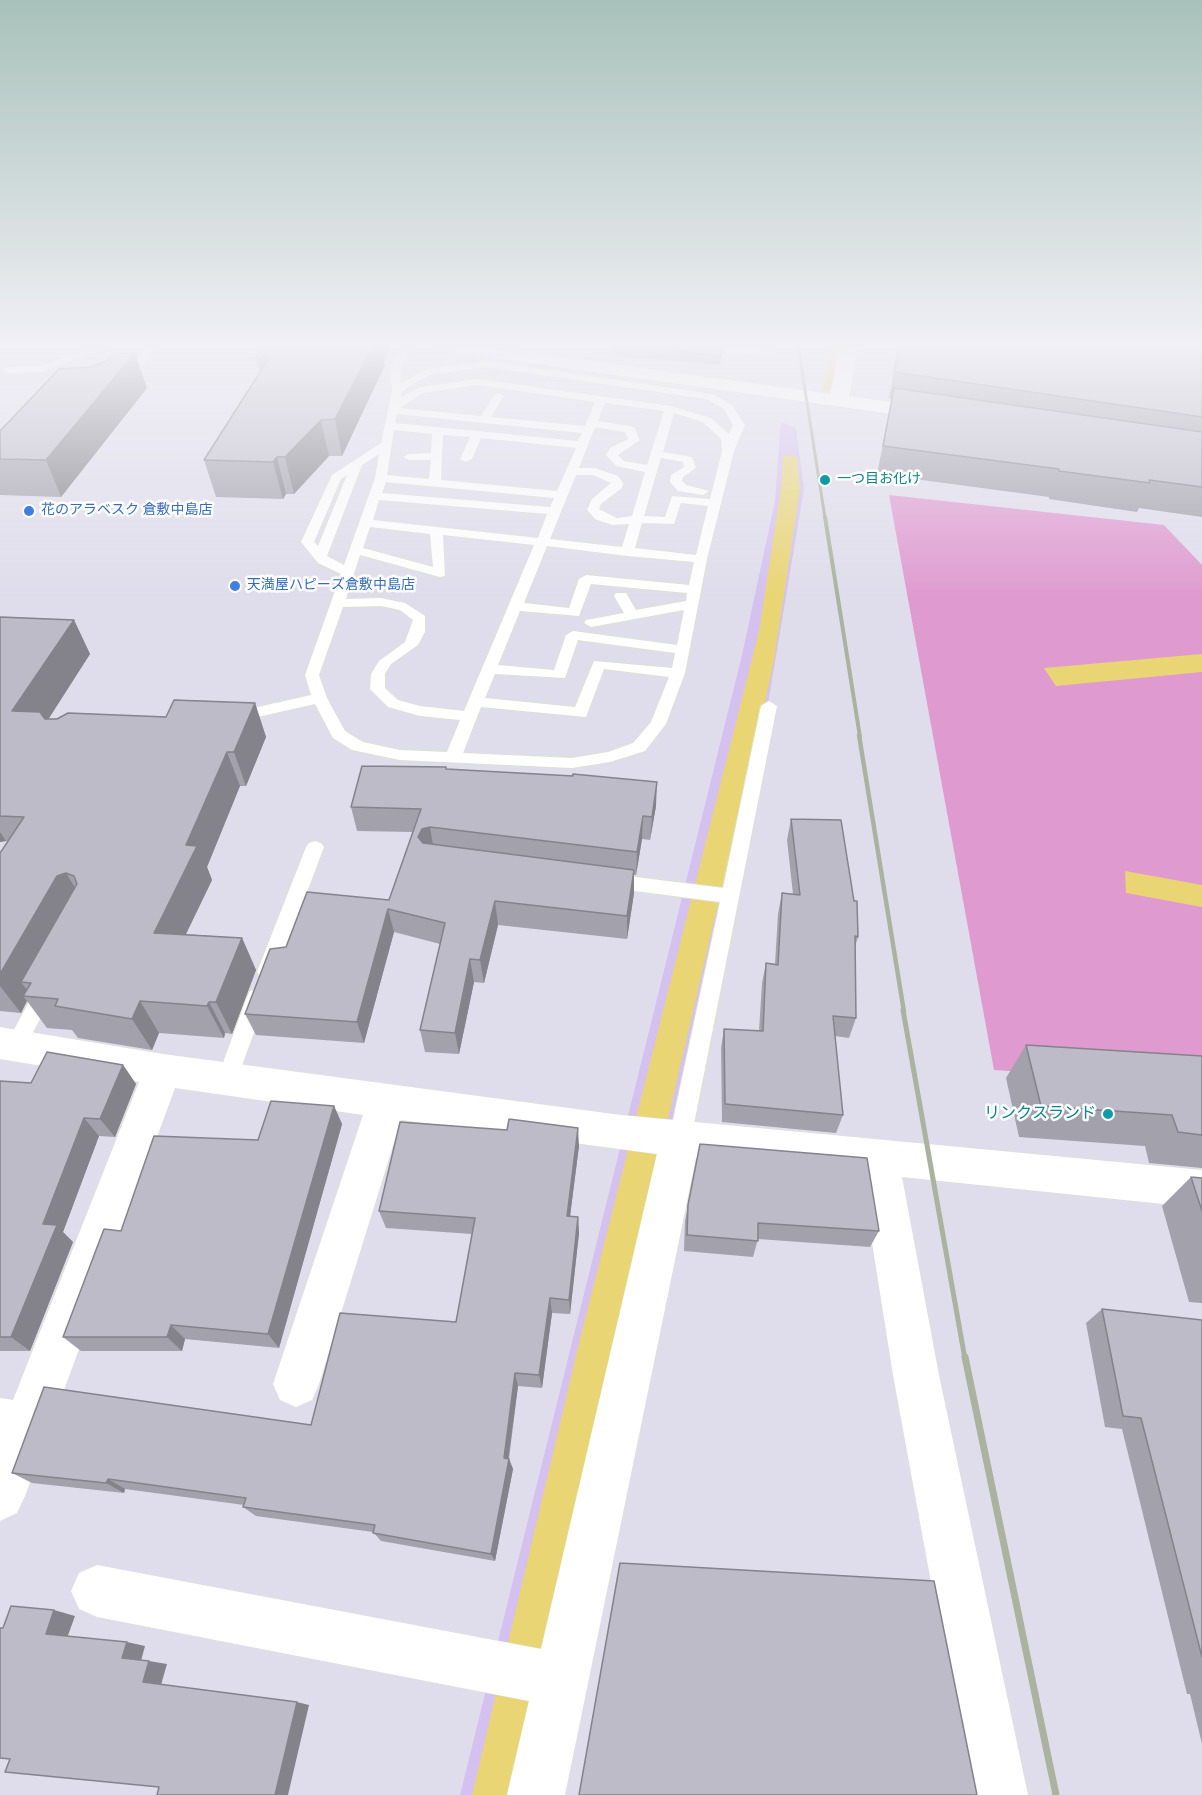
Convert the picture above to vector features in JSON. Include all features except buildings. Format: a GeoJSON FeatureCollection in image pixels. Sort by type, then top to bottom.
{"type":"FeatureCollection","features":[{"type":"Feature","properties":{"kind":"street"},"geometry":{"type":"LineString","coordinates":[[8,1044],[163,1070],[387,1102],[655,1136],[1202,1189]]}},
{"type":"Feature","properties":{"kind":"street"},"geometry":{"type":"LineString","coordinates":[[0,1496],[14,1424],[163,1070]]}},
{"type":"Feature","properties":{"kind":"street"},"geometry":{"type":"LineString","coordinates":[[296,1384],[387,1102]]}},
{"type":"Feature","properties":{"kind":"street"},"geometry":{"type":"LineString","coordinates":[[536,1795],[531,1675],[655,1136]]}},
{"type":"Feature","properties":{"kind":"street"},"geometry":{"type":"LineString","coordinates":[[878,1156],[916,1375],[999,1795]]}},
{"type":"Feature","properties":{"kind":"street"},"geometry":{"type":"LineString","coordinates":[[97,1592],[531,1675]]}},
{"type":"Feature","properties":{"kind":"lane"},"geometry":{"type":"LineString","coordinates":[[388,429],[381,478],[312,675],[319,698],[339,734],[358,746],[400,755],[572,763],[610,757],[639,747],[658,724],[678,673],[700,559],[718,498],[728,451],[737,429]]}},
{"type":"Feature","properties":{"kind":"lane"},"geometry":{"type":"LineString","coordinates":[[416,429],[584,445]]}},
{"type":"Feature","properties":{"kind":"lane"},"geometry":{"type":"LineString","coordinates":[[452,759],[590,429]]}},
{"type":"Feature","properties":{"kind":"lane"},"geometry":{"type":"LineString","coordinates":[[627,429],[630,429],[634,440],[614,450],[612,455],[620,464],[651,469]]}},
{"type":"Feature","properties":{"kind":"lane"},"geometry":{"type":"LineString","coordinates":[[627,552],[664,429]]}},
{"type":"Feature","properties":{"kind":"lane"},"geometry":{"type":"LineString","coordinates":[[718,429],[727,438],[728,451]]}},
{"type":"Feature","properties":{"kind":"lane"},"geometry":{"type":"LineString","coordinates":[[435,483],[438,431]]}},
{"type":"Feature","properties":{"kind":"lane"},"geometry":{"type":"LineString","coordinates":[[466,459],[477,435]]}},
{"type":"Feature","properties":{"kind":"lane"},"geometry":{"type":"LineString","coordinates":[[348,572],[320,557],[357,464],[386,445]]}},
{"type":"Feature","properties":{"kind":"lane"},"geometry":{"type":"LineString","coordinates":[[656,454],[682,456],[688,459],[690,468],[675,478],[682,488],[718,498]]}},
{"type":"Feature","properties":{"kind":"lane"},"geometry":{"type":"LineString","coordinates":[[410,457],[436,456]]}},
{"type":"Feature","properties":{"kind":"lane"},"geometry":{"type":"LineString","coordinates":[[572,471],[609,476],[617,483],[613,493],[596,502],[595,514],[616,522],[637,519],[670,521],[676,499],[718,498]]}},
{"type":"Feature","properties":{"kind":"lane"},"geometry":{"type":"LineString","coordinates":[[381,478],[561,495]]}},
{"type":"Feature","properties":{"kind":"lane"},"geometry":{"type":"LineString","coordinates":[[375,496],[554,511]]}},
{"type":"Feature","properties":{"kind":"lane"},"geometry":{"type":"LineString","coordinates":[[432,515],[438,501]]}},
{"type":"Feature","properties":{"kind":"lane"},"geometry":{"type":"LineString","coordinates":[[489,520],[495,506]]}},
{"type":"Feature","properties":{"kind":"lane"},"geometry":{"type":"LineString","coordinates":[[367,523],[700,559]]}},
{"type":"Feature","properties":{"kind":"lane"},"geometry":{"type":"LineString","coordinates":[[356,550],[440,573],[436,531]]}},
{"type":"Feature","properties":{"kind":"lane"},"geometry":{"type":"LineString","coordinates":[[515,606],[574,612],[586,579],[693,597]]}},
{"type":"Feature","properties":{"kind":"lane"},"geometry":{"type":"LineString","coordinates":[[621,596],[632,615]]}},
{"type":"Feature","properties":{"kind":"lane"},"geometry":{"type":"LineString","coordinates":[[591,623],[632,615],[693,597]]}},
{"type":"Feature","properties":{"kind":"lane"},"geometry":{"type":"LineString","coordinates":[[336,603],[381,602],[405,607],[420,619],[418,632],[411,645],[386,661],[378,674],[377,689],[393,704],[420,711],[472,709],[581,713],[599,664],[678,673]]}},
{"type":"Feature","properties":{"kind":"lane"},"geometry":{"type":"LineString","coordinates":[[489,669],[560,675],[573,635],[683,650]]}},
{"type":"Feature","properties":{"kind":"lane"},"geometry":{"type":"LineString","coordinates":[[225,717],[248,716],[319,698]]}},
{"type":"Feature","properties":{"kind":"lane"},"geometry":{"type":"LineString","coordinates":[[655,1136],[721,895],[768,706]]}},
{"type":"Feature","properties":{"kind":"lane"},"geometry":{"type":"LineString","coordinates":[[226,1079],[315,847]]}},
{"type":"Feature","properties":{"kind":"lane"},"geometry":{"type":"LineString","coordinates":[[597,879],[721,895]]}},
{"type":"Feature","properties":{"kind":"lane"},"geometry":{"type":"LineString","coordinates":[[8,1044],[54,975]]}},
{"type":"Feature","properties":{"kind":"shaded area"},"geometry":{"type":"Polygon","coordinates":[[[783,455],[797,456],[800,489],[774,660],[729,871],[715,916],[511,1795],[472,1795],[578,1347],[759,631],[781,488],[783,455]]]}},
{"type":"Feature","properties":{"kind":"shaded area"},"geometry":{"type":"Polygon","coordinates":[[[889,495],[1164,525],[1202,565],[1202,1084],[994,1070],[889,495]]]}},
{"type":"Feature","properties":{"kind":"shaded area"},"geometry":{"type":"Polygon","coordinates":[[[1202,654],[1202,672],[1056,686],[1044,668],[1202,654]]]}},
{"type":"Feature","properties":{"kind":"shaded area"},"geometry":{"type":"Polygon","coordinates":[[[1125,871],[1202,885],[1202,907],[1126,893],[1125,871]]]}},
{"type":"Feature","properties":{"kind":"sand"},"geometry":{"type":"Polygon","coordinates":[[[780,429],[796,429],[804,489],[768,704],[525,1795],[460,1795],[742,655],[775,501],[780,429]]]}},
{"type":"Feature","properties":{"kind":"railway"},"geometry":{"type":"LineString","coordinates":[[811,429],[825,518]]}},
{"type":"Feature","properties":{"kind":"railway"},"geometry":{"type":"LineString","coordinates":[[825,517],[860,737]]}},
{"type":"Feature","properties":{"kind":"railway"},"geometry":{"type":"LineString","coordinates":[[859,735],[904,1012]]}},
{"type":"Feature","properties":{"kind":"railway"},"geometry":{"type":"LineString","coordinates":[[903,1010],[965,1359]]}},
{"type":"Feature","properties":{"kind":"railway"},"geometry":{"type":"LineString","coordinates":[[965,1357],[1056,1795]]}},
{"type":"Feature","properties":{"kind":"place","name":"一つ目お化け"},"geometry":{"type":"Point","coordinates":[825,480]}},
{"type":"Feature","properties":{"kind":"place","name":"花のアラベスク 倉敷中島店"},"geometry":{"type":"Point","coordinates":[29,511]}},
{"type":"Feature","properties":{"kind":"place","name":"天満屋ハピーズ倉敷中島店"},"geometry":{"type":"Point","coordinates":[235,586]}},
{"type":"Feature","properties":{"kind":"place","name":"リンクスランド"},"geometry":{"type":"Point","coordinates":[1108,1114]}}]}
